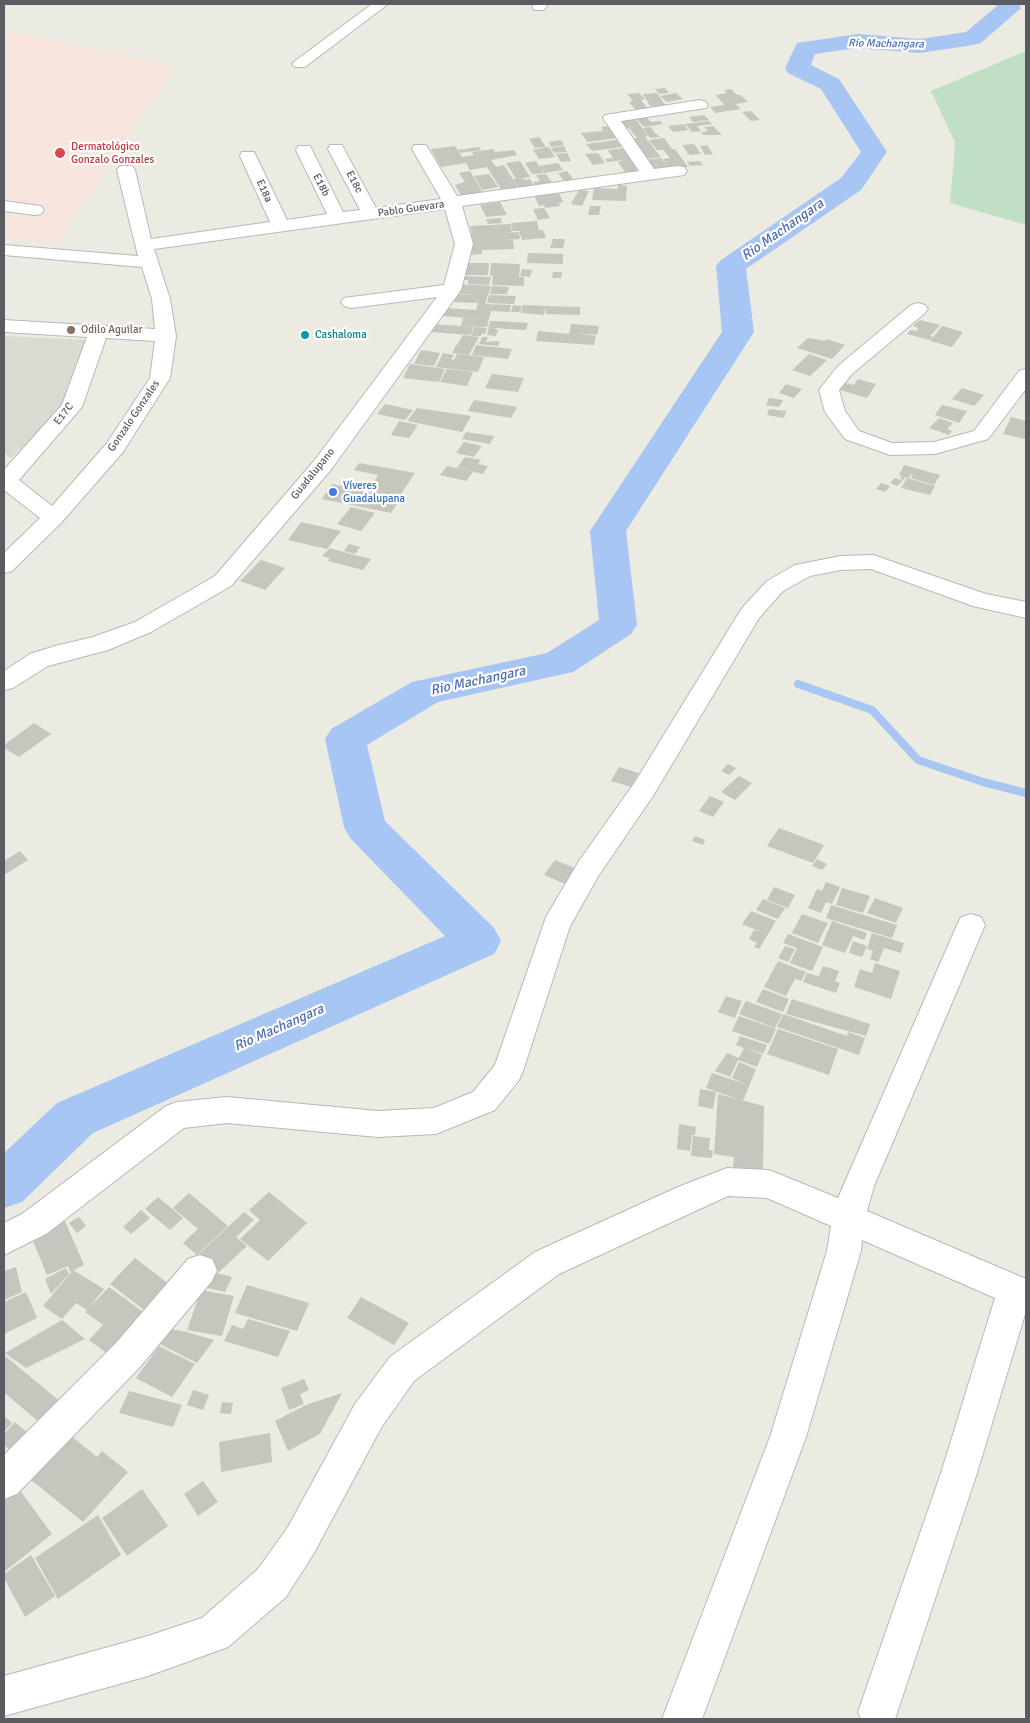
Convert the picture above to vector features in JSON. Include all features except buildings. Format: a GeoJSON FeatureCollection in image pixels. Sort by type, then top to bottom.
{"type":"FeatureCollection","features":[{"type":"Feature","properties":{"kind":"street"},"geometry":{"type":"LineString","coordinates":[[300,64],[381,4]]}},
{"type":"Feature","properties":{"kind":"street"},"geometry":{"type":"LineString","coordinates":[[650,175],[611,118],[700,104]]}},
{"type":"Feature","properties":{"kind":"street","name":"E18b"},"geometry":{"type":"LineString","coordinates":[[304,150],[338,219]]}},
{"type":"Feature","properties":{"kind":"street","name":"E18c"},"geometry":{"type":"LineString","coordinates":[[336,150],[371,214]]}},
{"type":"Feature","properties":{"kind":"street","name":"Guadalupano"},"geometry":{"type":"LineString","coordinates":[[4,682],[39,660],[99,644],[143,628],[223,581],[322,466],[452,290],[464,244],[452,203],[420,150]]}},
{"type":"Feature","properties":{"kind":"street","name":"E18a"},"geometry":{"type":"LineString","coordinates":[[248,156],[281,227]]}},
{"type":"Feature","properties":{"kind":"street","name":"Gonzalo Gonzales"},"geometry":{"type":"LineString","coordinates":[[4,566],[53,518],[115,447],[160,378],[166,336],[161,297],[146,254],[126,170]]}},
{"type":"Feature","properties":{"kind":"street","name":"Pablo Guevara"},"geometry":{"type":"LineString","coordinates":[[4,250],[146,254],[281,227],[678,171]]}},
{"type":"Feature","properties":{"kind":"street"},"geometry":{"type":"LineString","coordinates":[[4,206],[35,210]]}},
{"type":"Feature","properties":{"kind":"street"},"geometry":{"type":"LineString","coordinates":[[351,302],[452,290]]}},
{"type":"Feature","properties":{"kind":"street"},"geometry":{"type":"LineString","coordinates":[[918,309],[844,370],[829,390],[835,412],[852,435],[890,450],[935,448],[981,435],[1026,375]]}},
{"type":"Feature","properties":{"kind":"street"},"geometry":{"type":"LineString","coordinates":[[4,326],[166,336]]}},
{"type":"Feature","properties":{"kind":"street","name":"E17C"},"geometry":{"type":"LineString","coordinates":[[5,480],[72,407],[98,333]]}},
{"type":"Feature","properties":{"kind":"street"},"geometry":{"type":"LineString","coordinates":[[5,480],[53,518]]}},
{"type":"Feature","properties":{"kind":"street"},"geometry":{"type":"LineString","coordinates":[[4,1240],[34,1224],[177,1115],[227,1110],[378,1124],[436,1121],[484,1101],[508,1071],[556,925],[589,868],[644,789],[750,613],[776,586],[803,570],[841,563],[873,562],[981,601],[1026,610]]}},
{"type":"Feature","properties":{"kind":"street"},"geometry":{"type":"LineString","coordinates":[[682,1719],[788,1437],[844,1251],[848,1218],[858,1186],[971,925]]}},
{"type":"Feature","properties":{"kind":"street"},"geometry":{"type":"LineString","coordinates":[[4,1696],[148,1656],[214,1633],[272,1583],[301,1540],[368,1416],[402,1369],[547,1263],[690,1197],[727,1182],[769,1184],[1020,1292],[878,1712]]}},
{"type":"Feature","properties":{"kind":"street"},"geometry":{"type":"LineString","coordinates":[[4,1481],[128,1355],[200,1270]]}},
{"type":"Feature","properties":{"kind":"shaded area","name":"Dermatológico Gonzalo Gonzales"},"geometry":{"type":"Polygon","coordinates":[[[4,30],[174,67],[57,242],[4,239],[4,30]]]}},
{"type":"Feature","properties":{"kind":"shaded area"},"geometry":{"type":"Polygon","coordinates":[[[4,336],[87,340],[66,407],[11,458],[4,453],[4,336]]]}},
{"type":"Feature","properties":{"kind":"green space"},"geometry":{"type":"Polygon","coordinates":[[[1026,51],[1026,225],[950,203],[955,143],[931,91],[1026,51]]]}},
{"type":"Feature","properties":{"kind":"waterway","name":"Rio Machangara"},"geometry":{"type":"LineString","coordinates":[[4,1186],[75,1118],[478,941],[365,827],[345,739],[426,691],[559,663],[618,625],[608,531],[738,332],[731,266],[851,184],[874,152],[830,84],[797,68],[806,48],[858,41],[920,46],[973,38],[1009,8],[1007,4]]}},
{"type":"Feature","properties":{"kind":"waterway"},"geometry":{"type":"LineString","coordinates":[[798,684],[872,710],[918,760],[983,782],[1026,793]]}},
{"type":"Feature","properties":{"kind":"place","name":"Dermatológico Gonzalo Gonzales"},"geometry":{"type":"Point","coordinates":[60,153]}},
{"type":"Feature","properties":{"kind":"place","name":"Odilo Aguilar"},"geometry":{"type":"Point","coordinates":[71,330]}},
{"type":"Feature","properties":{"kind":"place","name":"Cashaloma"},"geometry":{"type":"Point","coordinates":[305,335]}},
{"type":"Feature","properties":{"kind":"place","name":"Víveres Guadalupana"},"geometry":{"type":"Point","coordinates":[333,492]}},
{"type":"Feature","properties":{"kind":"water label","name":"Río Machangara"},"geometry":{"type":"Point","coordinates":[886,44]}}]}
